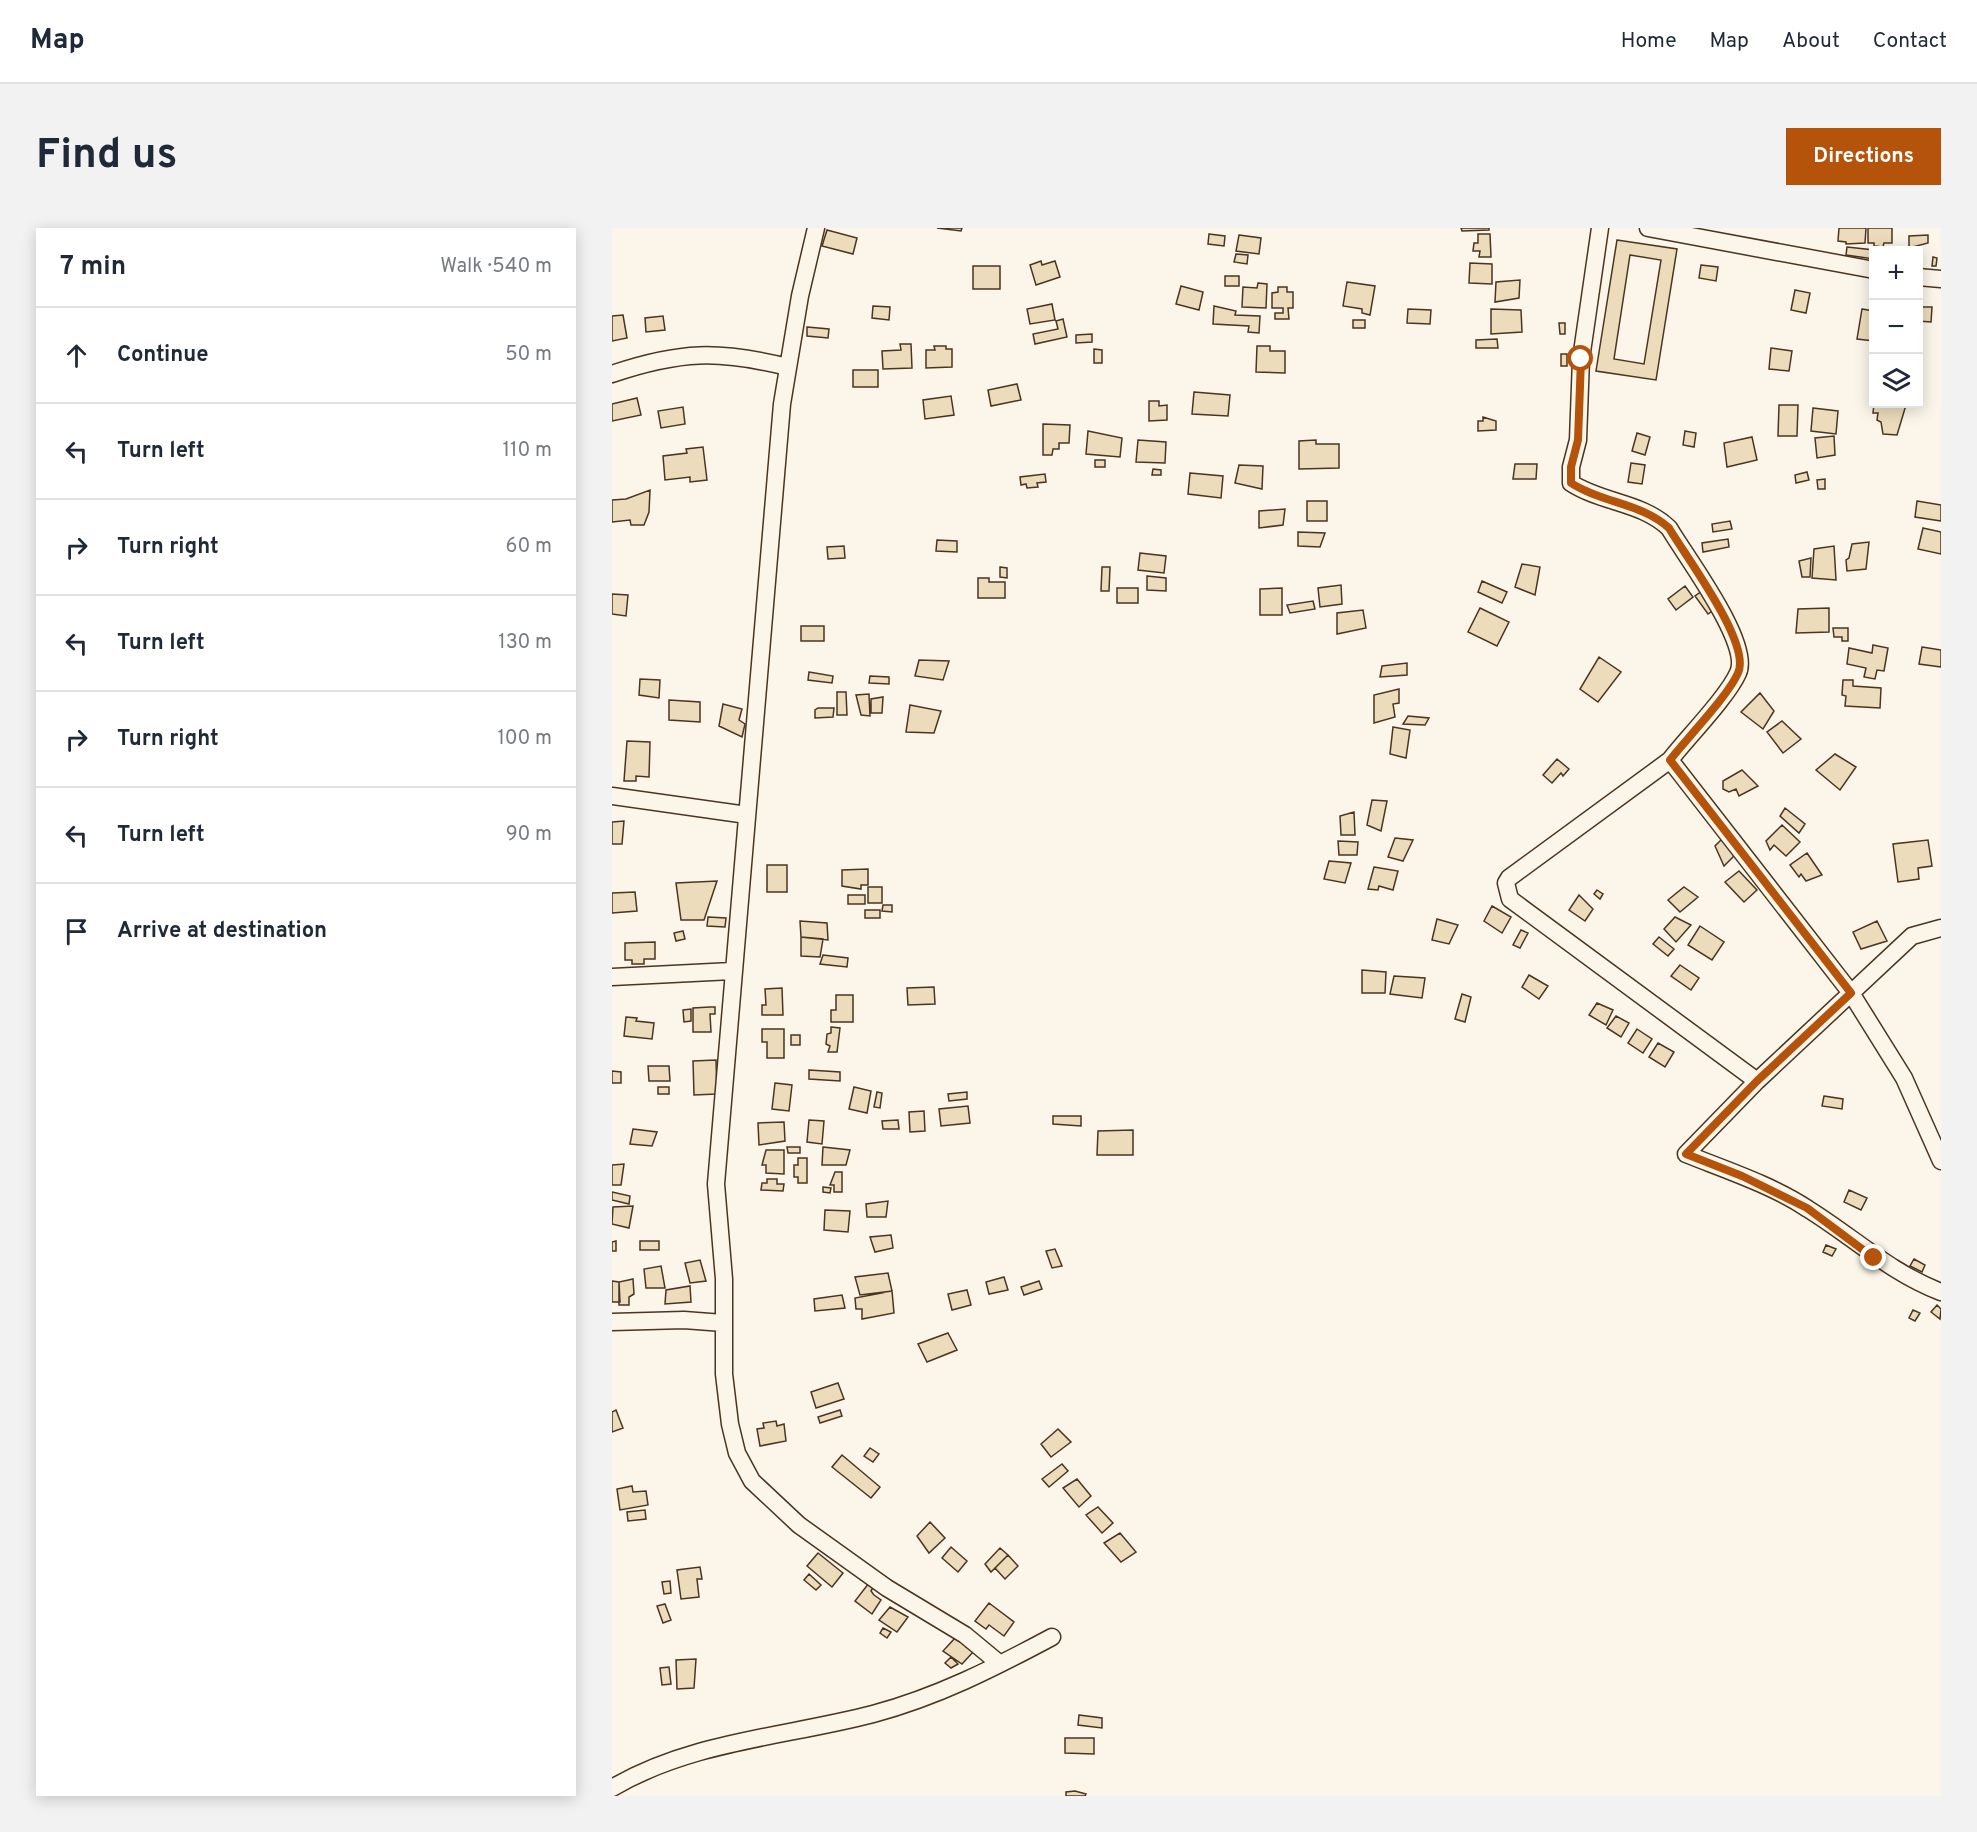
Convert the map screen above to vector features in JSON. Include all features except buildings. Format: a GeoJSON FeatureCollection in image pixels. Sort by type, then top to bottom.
{"type":"FeatureCollection","features":[{"type":"Feature","properties":{"kind":"street"},"geometry":{"type":"LineString","coordinates":[[816,228],[800,296],[782,404],[732,971],[716,1184],[724,1279],[724,1374],[730,1424],[737,1453],[752,1481],[799,1525],[887,1588],[964,1635],[1000,1664]]}},
{"type":"Feature","properties":{"kind":"street"},"geometry":{"type":"LineString","coordinates":[[1600,228],[1581,359],[1578,440],[1571,467],[1571,483],[1583,491],[1636,508],[1659,519],[1669,528],[1730,627],[1740,652],[1739,673],[1670,760],[1509,878],[1506,883],[1506,892],[1510,899],[1757,1081]]}},
{"type":"Feature","properties":{"kind":"street"},"geometry":{"type":"LineString","coordinates":[[1648,228],[1869,269]]}},
{"type":"Feature","properties":{"kind":"street"},"geometry":{"type":"LineString","coordinates":[[1923,277],[1941,279]]}},
{"type":"Feature","properties":{"kind":"street"},"geometry":{"type":"LineString","coordinates":[[612,374],[696,354],[729,355],[788,367]]}},
{"type":"Feature","properties":{"kind":"street"},"geometry":{"type":"LineString","coordinates":[[1670,760],[1851,993],[1905,1078],[1941,1161]]}},
{"type":"Feature","properties":{"kind":"street"},"geometry":{"type":"LineString","coordinates":[[612,796],[747,815]]}},
{"type":"Feature","properties":{"kind":"street"},"geometry":{"type":"LineString","coordinates":[[1941,928],[1912,936],[1757,1081],[1686,1154],[1742,1176],[1807,1208],[1874,1258],[1941,1292]]}},
{"type":"Feature","properties":{"kind":"street"},"geometry":{"type":"LineString","coordinates":[[612,977],[732,971]]}},
{"type":"Feature","properties":{"kind":"street"},"geometry":{"type":"LineString","coordinates":[[612,1322],[684,1320],[723,1323]]}},
{"type":"Feature","properties":{"kind":"street"},"geometry":{"type":"LineString","coordinates":[[612,1788],[684,1754],[873,1713],[958,1686],[1052,1637]]}},
{"type":"Feature","properties":{"kind":"route"},"geometry":{"type":"LineString","coordinates":[[1581,359],[1578,440],[1571,467],[1571,483],[1583,491],[1636,508],[1659,519],[1669,528],[1730,627],[1740,652],[1739,673],[1670,760],[1851,993],[1757,1081],[1686,1154],[1742,1176],[1807,1208],[1874,1258]]}}]}
